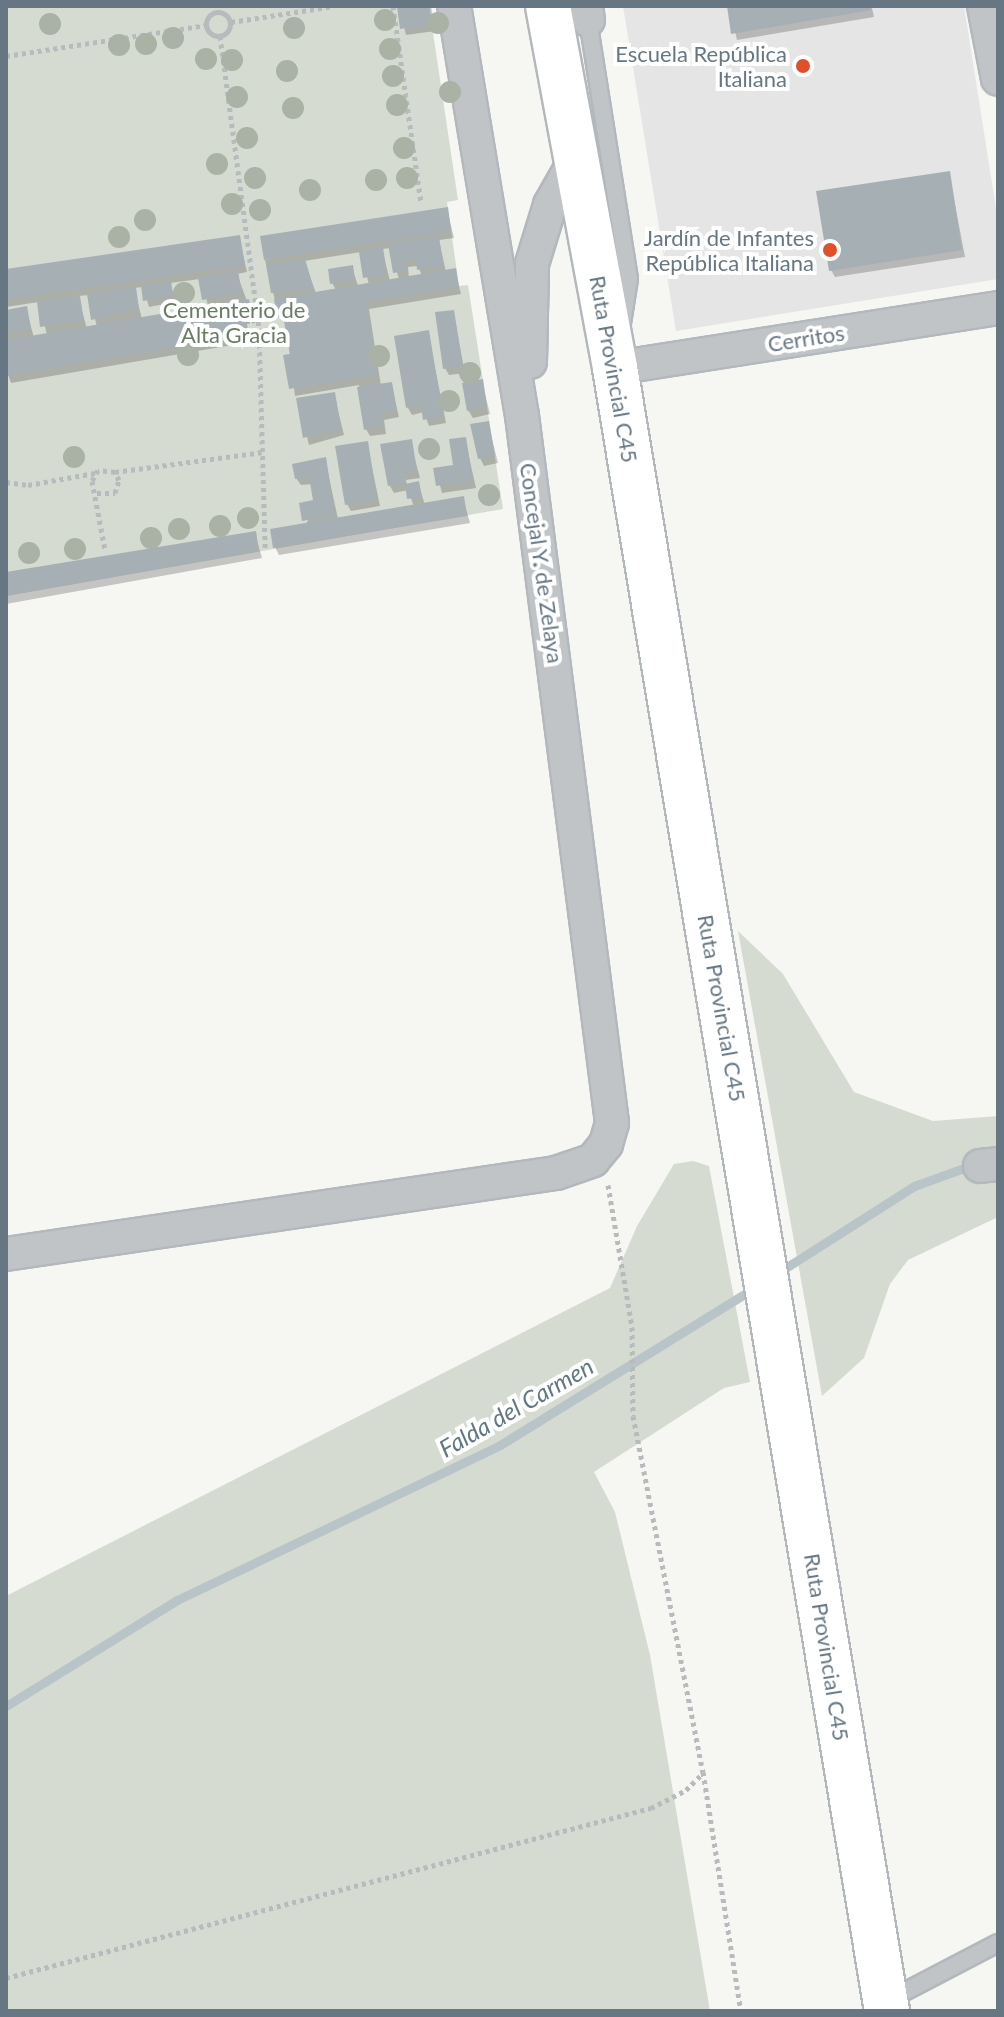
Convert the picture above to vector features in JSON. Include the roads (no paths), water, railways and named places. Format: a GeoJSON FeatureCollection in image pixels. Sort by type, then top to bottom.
{"type":"FeatureCollection","features":[{"type":"Feature","properties":{"kind":"main road","name":"Ruta Provincial C45"},"geometry":{"type":"LineString","coordinates":[[548,6],[615,368],[886,2006]]}},
{"type":"Feature","properties":{"kind":"street","name":"Concejal Y. de Zelaya"},"geometry":{"type":"LineString","coordinates":[[6,1254],[556,1173],[593,1160],[609,1133],[535,513],[454,6]]}},
{"type":"Feature","properties":{"kind":"street"},"geometry":{"type":"LineString","coordinates":[[984,6],[998,79]]}},
{"type":"Feature","properties":{"kind":"street"},"geometry":{"type":"LineString","coordinates":[[992,6],[998,9]]}},
{"type":"Feature","properties":{"kind":"street"},"geometry":{"type":"LineString","coordinates":[[535,513],[529,327],[532,264],[550,205],[576,159]]}},
{"type":"Feature","properties":{"kind":"street","name":"Cerritos"},"geometry":{"type":"LineString","coordinates":[[615,368],[998,308]]}},
{"type":"Feature","properties":{"kind":"lane"},"geometry":{"type":"LineString","coordinates":[[581,11],[629,279],[615,368]]}},
{"type":"Feature","properties":{"kind":"lane"},"geometry":{"type":"LineString","coordinates":[[886,2006],[998,1943]]}},
{"type":"Feature","properties":{"kind":"waterway","name":"Falda del Carmen"},"geometry":{"type":"LineString","coordinates":[[776,1274],[914,1186],[972,1165]]}},
{"type":"Feature","properties":{"kind":"waterway","name":"Falda del Carmen"},"geometry":{"type":"LineString","coordinates":[[6,1706],[177,1600],[500,1445],[754,1288]]}},
{"type":"Feature","properties":{"kind":"place","name":"Escuela República Italiana"},"geometry":{"type":"Point","coordinates":[803,66]}},
{"type":"Feature","properties":{"kind":"place","name":"Jardín de Infantes República Italiana"},"geometry":{"type":"Point","coordinates":[830,250]}},
{"type":"Feature","properties":{"kind":"park label","name":"Cementerio de Alta Gracia"},"geometry":{"type":"Point","coordinates":[234,322]}}]}
